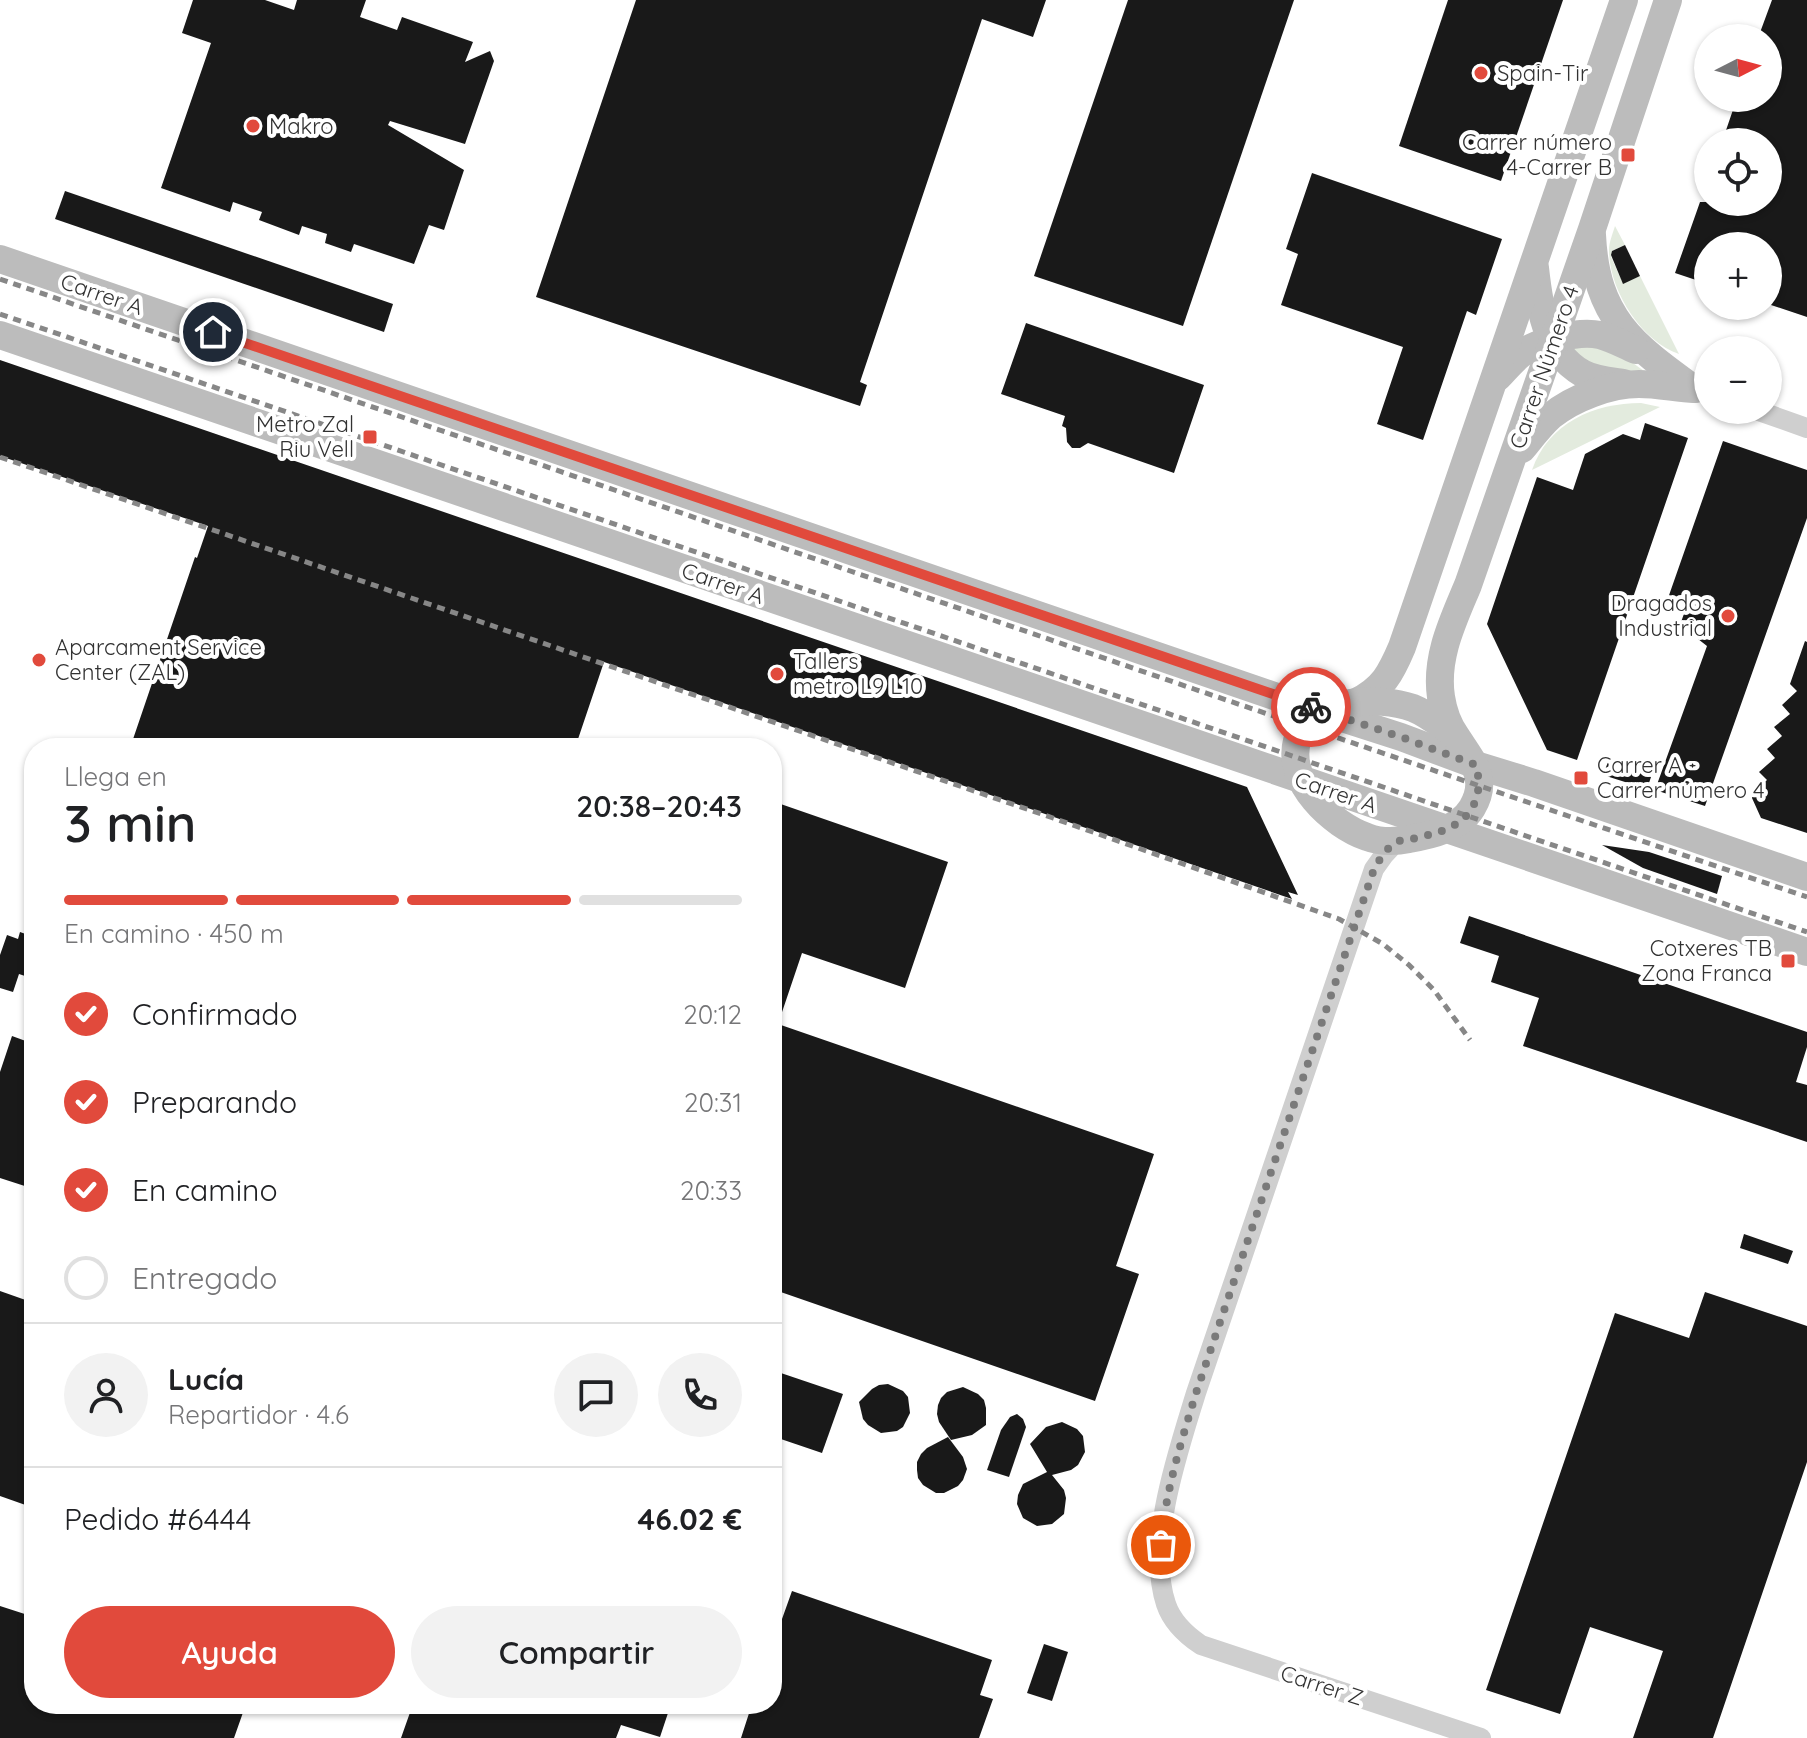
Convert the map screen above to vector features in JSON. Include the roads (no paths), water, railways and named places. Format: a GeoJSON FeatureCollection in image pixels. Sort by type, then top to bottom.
{"type":"FeatureCollection","features":[{"type":"Feature","properties":{"kind":"main road","name":"Carrer Número 4"},"geometry":{"type":"LineString","coordinates":[[1356,702],[1375,692],[1385,680],[1402,647],[1624,0]]}},
{"type":"Feature","properties":{"kind":"main road","name":"Carrer Número 4"},"geometry":{"type":"LineString","coordinates":[[1454,734],[1444,712],[1441,695],[1441,658],[1592,229],[1668,0]]}},
{"type":"Feature","properties":{"kind":"main road"},"geometry":{"type":"LineString","coordinates":[[1592,229],[1597,275],[1610,311],[1648,355]]}},
{"type":"Feature","properties":{"kind":"main road","name":"Carrer A"},"geometry":{"type":"LineString","coordinates":[[0,259],[1807,877]]}},
{"type":"Feature","properties":{"kind":"main road"},"geometry":{"type":"LineString","coordinates":[[1534,263],[1543,320],[1563,355],[1582,373],[1600,379],[1694,390]]}},
{"type":"Feature","properties":{"kind":"main road"},"geometry":{"type":"LineString","coordinates":[[1493,382],[1520,355],[1534,346],[1585,334],[1599,335],[1648,355],[1694,386]]}},
{"type":"Feature","properties":{"kind":"main road","name":"Carrer A"},"geometry":{"type":"LineString","coordinates":[[0,335],[1807,952]]}},
{"type":"Feature","properties":{"kind":"main road"},"geometry":{"type":"LineString","coordinates":[[1511,463],[1553,414],[1586,396],[1637,384]]}},
{"type":"Feature","properties":{"kind":"main road"},"geometry":{"type":"LineString","coordinates":[[1379,701],[1416,709],[1454,734],[1476,765],[1479,779],[1473,806],[1463,820],[1447,829],[1397,841],[1367,837],[1351,830],[1320,806],[1302,781],[1296,764],[1297,741],[1309,720],[1322,711],[1356,702],[1379,701]]}},
{"type":"Feature","properties":{"kind":"street"},"geometry":{"type":"LineString","coordinates":[[1782,419],[1807,428]]}},
{"type":"Feature","properties":{"kind":"street","name":"Carrer Z"},"geometry":{"type":"LineString","coordinates":[[1397,841],[1374,869],[1196,1393],[1174,1467],[1163,1520],[1162,1584],[1172,1617],[1201,1645],[1481,1738]]}},
{"type":"Feature","properties":{"kind":"railway"},"geometry":{"type":"LineString","coordinates":[[0,279],[1807,897]]}},
{"type":"Feature","properties":{"kind":"railway"},"geometry":{"type":"LineString","coordinates":[[0,314],[1807,932]]}},
{"type":"Feature","properties":{"kind":"railway"},"geometry":{"type":"LineString","coordinates":[[0,457],[1339,919],[1383,944],[1409,965],[1434,990],[1470,1040]]}},
{"type":"Feature","properties":{"kind":"place","name":"Spain-Tir"},"geometry":{"type":"Point","coordinates":[1481,73]}},
{"type":"Feature","properties":{"kind":"place","name":"Makro"},"geometry":{"type":"Point","coordinates":[253,126]}},
{"type":"Feature","properties":{"kind":"place","name":"Carrer número 4-Carrer B"},"geometry":{"type":"Point","coordinates":[1628,155]}},
{"type":"Feature","properties":{"kind":"place","name":"Metro Zal Riu Vell"},"geometry":{"type":"Point","coordinates":[370,437]}},
{"type":"Feature","properties":{"kind":"place","name":"Dragados Industrial"},"geometry":{"type":"Point","coordinates":[1728,616]}},
{"type":"Feature","properties":{"kind":"place","name":"Aparcament Service Center (ZAL)"},"geometry":{"type":"Point","coordinates":[39,660]}},
{"type":"Feature","properties":{"kind":"place","name":"Tallers metro L9 L10"},"geometry":{"type":"Point","coordinates":[777,674]}},
{"type":"Feature","properties":{"kind":"place","name":"Carrer A - Carrer número 4"},"geometry":{"type":"Point","coordinates":[1581,778]}},
{"type":"Feature","properties":{"kind":"place","name":"Cotxeres TB Zona Franca"},"geometry":{"type":"Point","coordinates":[1788,961]}}]}
